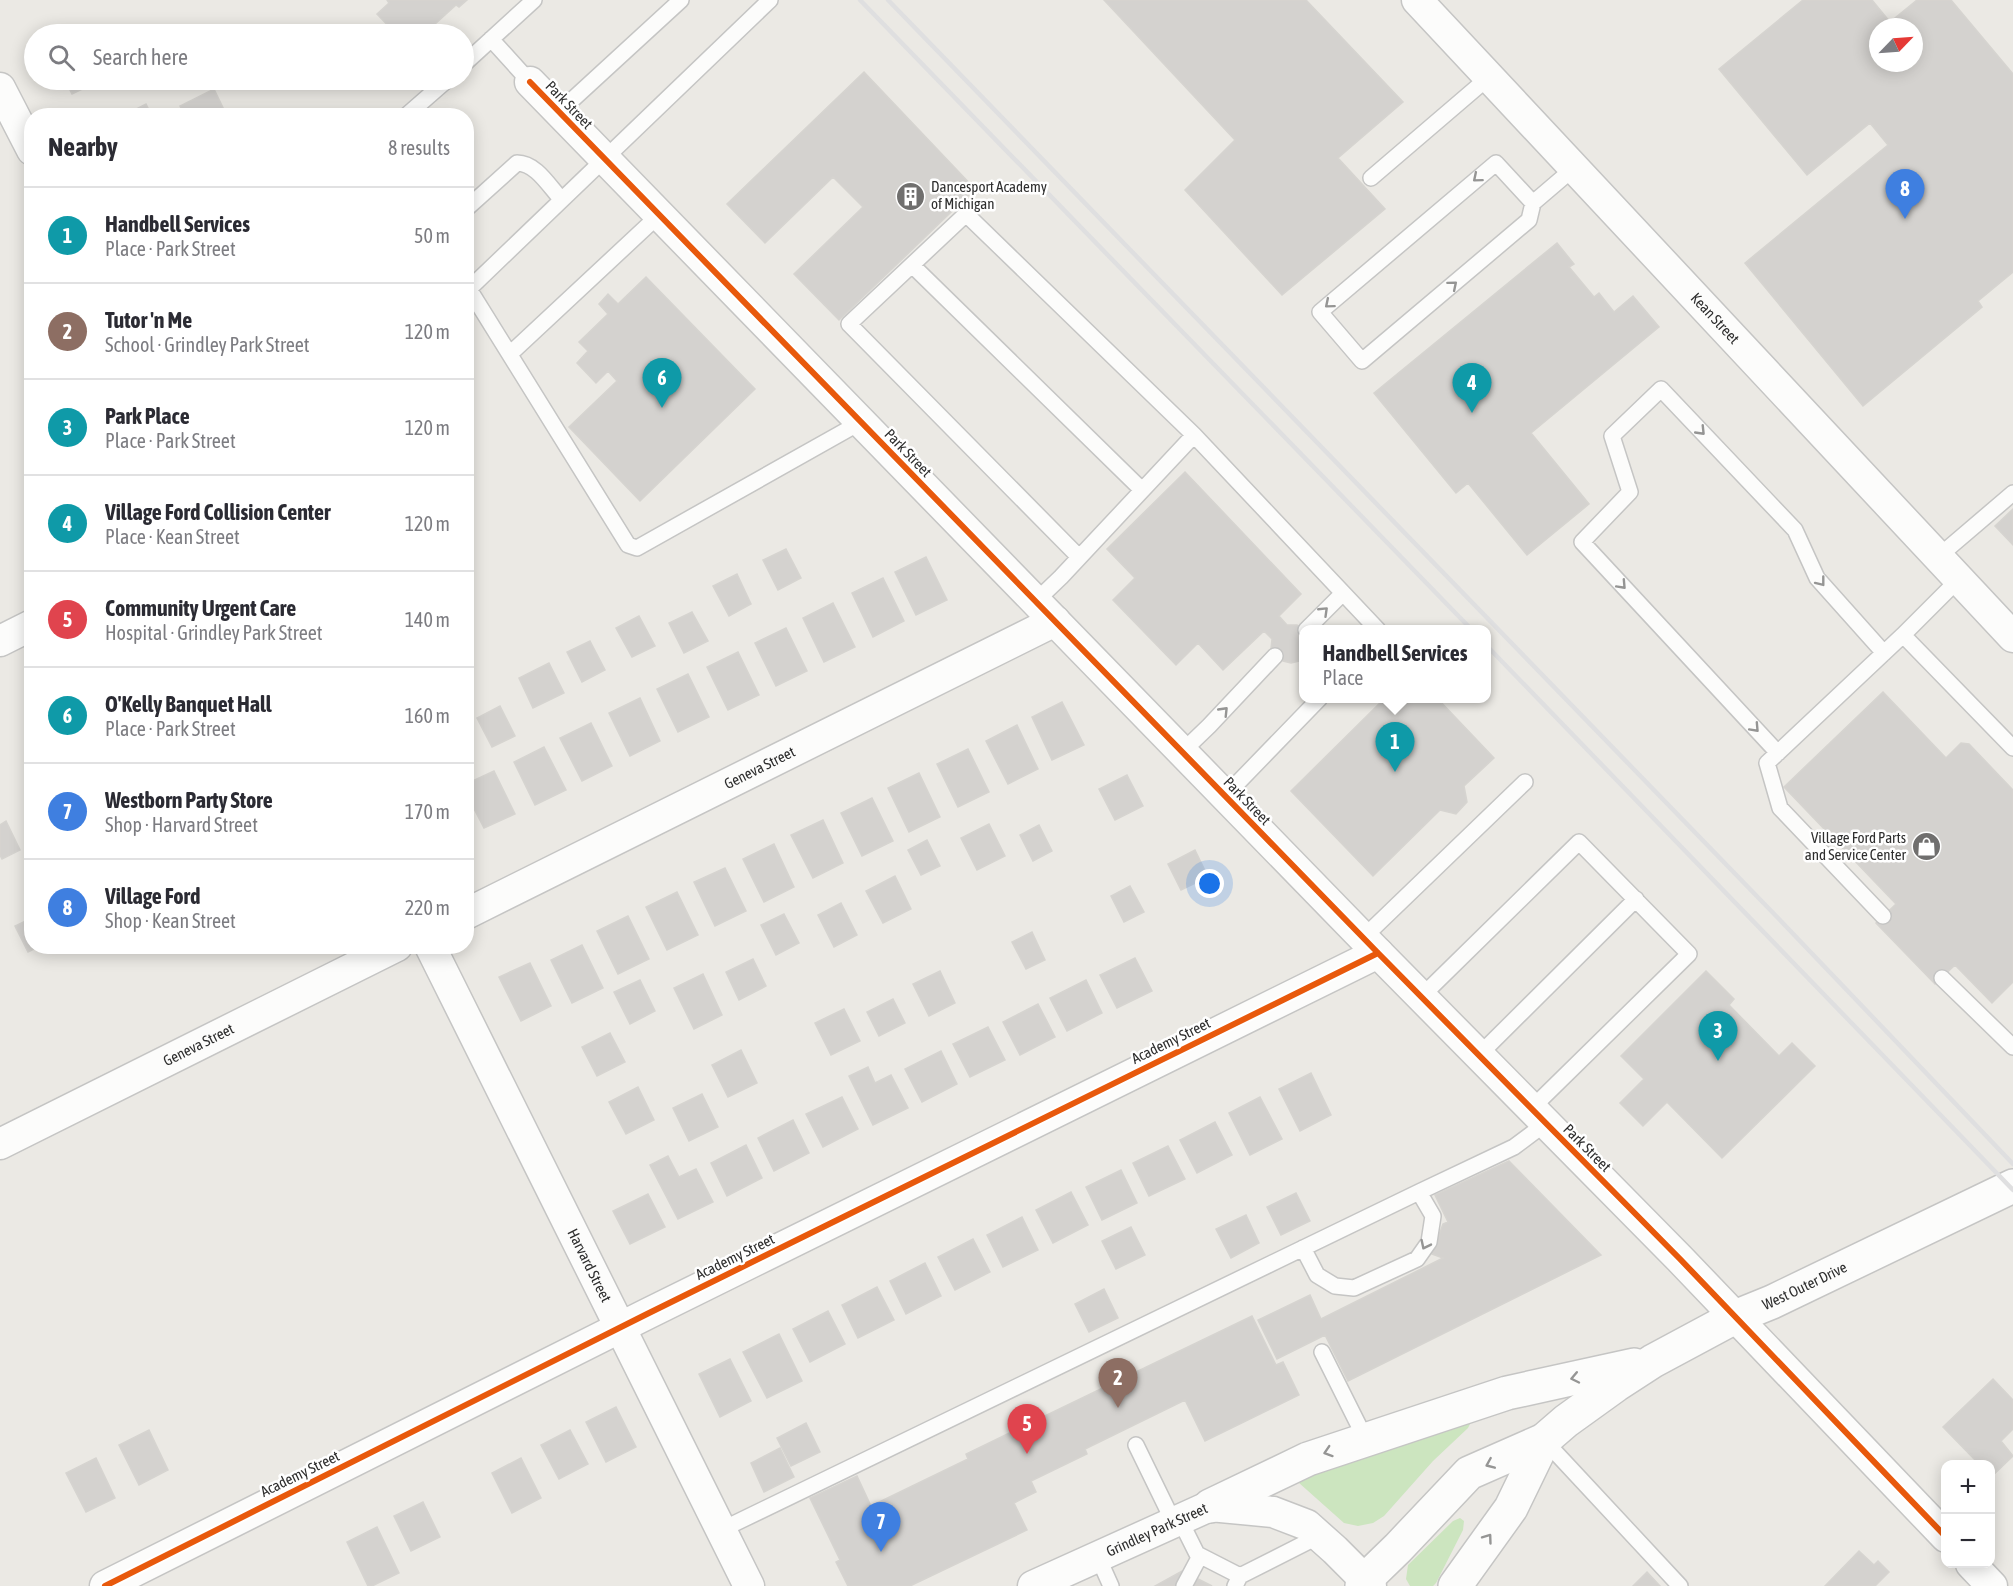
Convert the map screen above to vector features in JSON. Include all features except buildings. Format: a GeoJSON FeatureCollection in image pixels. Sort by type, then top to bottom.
{"type":"FeatureCollection","features":[{"type":"Feature","properties":{"kind":"main road","name":"West Outer Drive"},"geometry":{"type":"LineString","coordinates":[[1366,1584],[1469,1473],[1544,1440],[1566,1421],[1653,1361],[1736,1317],[1772,1302],[2013,1186]]}},
{"type":"Feature","properties":{"kind":"main road"},"geometry":{"type":"LineString","coordinates":[[1210,1506],[1308,1459],[1507,1393],[1653,1361]]}},
{"type":"Feature","properties":{"kind":"main road","name":"West Outer Drive"},"geometry":{"type":"LineString","coordinates":[[1455,1586],[1510,1508],[1544,1440]]}},
{"type":"Feature","properties":{"kind":"street","name":"Kean Street"},"geometry":{"type":"LineString","coordinates":[[1417,0],[2013,637]]}},
{"type":"Feature","properties":{"kind":"street","name":"Park Street"},"geometry":{"type":"LineString","coordinates":[[530,82],[1370,945],[1736,1317],[1941,1532]]}},
{"type":"Feature","properties":{"kind":"street"},"geometry":{"type":"LineString","coordinates":[[4,107],[24,138]]}},
{"type":"Feature","properties":{"kind":"street","name":"Geneva Street"},"geometry":{"type":"LineString","coordinates":[[474,910],[1045,611]]}},
{"type":"Feature","properties":{"kind":"street"},"geometry":{"type":"LineString","coordinates":[[0,641],[24,629]]}},
{"type":"Feature","properties":{"kind":"street","name":"Academy Street"},"geometry":{"type":"LineString","coordinates":[[105,1586],[620,1328],[1370,945]]}},
{"type":"Feature","properties":{"kind":"street","name":"Geneva Street"},"geometry":{"type":"LineString","coordinates":[[0,1144],[381,954]]}},
{"type":"Feature","properties":{"kind":"street","name":"Harvard Street"},"geometry":{"type":"LineString","coordinates":[[434,954],[749,1586]]}},
{"type":"Feature","properties":{"kind":"street","name":"Grindley Park Street"},"geometry":{"type":"LineString","coordinates":[[1033,1586],[1210,1506],[1273,1512],[1307,1525],[1335,1550],[1366,1584]]}},
{"type":"Feature","properties":{"kind":"street"},"geometry":{"type":"LineString","coordinates":[[1976,1568],[1992,1586]]}},
{"type":"Feature","properties":{"kind":"lane"},"geometry":{"type":"LineString","coordinates":[[474,55],[534,0]]}},
{"type":"Feature","properties":{"kind":"lane"},"geometry":{"type":"LineString","coordinates":[[560,112],[681,0]]}},
{"type":"Feature","properties":{"kind":"lane"},"geometry":{"type":"LineString","coordinates":[[474,280],[561,200],[770,0]]}},
{"type":"Feature","properties":{"kind":"lane"},"geometry":{"type":"LineString","coordinates":[[491,39],[530,82]]}},
{"type":"Feature","properties":{"kind":"lane"},"geometry":{"type":"LineString","coordinates":[[1371,178],[1490,77]]}},
{"type":"Feature","properties":{"kind":"lane"},"geometry":{"type":"LineString","coordinates":[[415,108],[436,90]]}},
{"type":"Feature","properties":{"kind":"lane"},"geometry":{"type":"LineString","coordinates":[[1533,203],[1496,162],[1320,312],[1362,361],[1528,220],[1533,203],[1574,168]]}},
{"type":"Feature","properties":{"kind":"lane"},"geometry":{"type":"LineString","coordinates":[[474,202],[517,163],[532,166],[561,200]]}},
{"type":"Feature","properties":{"kind":"lane"},"geometry":{"type":"LineString","coordinates":[[1079,557],[849,324],[966,214],[1194,435],[1373,625]]}},
{"type":"Feature","properties":{"kind":"lane"},"geometry":{"type":"LineString","coordinates":[[510,354],[659,215]]}},
{"type":"Feature","properties":{"kind":"lane"},"geometry":{"type":"LineString","coordinates":[[912,265],[1142,490]]}},
{"type":"Feature","properties":{"kind":"lane"},"geometry":{"type":"LineString","coordinates":[[474,295],[628,545],[637,548],[861,422]]}},
{"type":"Feature","properties":{"kind":"lane"},"geometry":{"type":"LineString","coordinates":[[1778,753],[1582,542],[1630,492],[1612,436],[1661,389],[1795,530],[1817,578],[1884,652]]}},
{"type":"Feature","properties":{"kind":"lane"},"geometry":{"type":"LineString","coordinates":[[1045,611],[1079,557],[1194,435]]}},
{"type":"Feature","properties":{"kind":"lane"},"geometry":{"type":"LineString","coordinates":[[1938,557],[2013,493]]}},
{"type":"Feature","properties":{"kind":"lane"},"geometry":{"type":"LineString","coordinates":[[1883,916],[1780,808],[1767,763],[1959,579]]}},
{"type":"Feature","properties":{"kind":"lane"},"geometry":{"type":"LineString","coordinates":[[1311,625],[1343,593]]}},
{"type":"Feature","properties":{"kind":"lane"},"geometry":{"type":"LineString","coordinates":[[1903,634],[2013,748]]}},
{"type":"Feature","properties":{"kind":"lane"},"geometry":{"type":"LineString","coordinates":[[1182,752],[1275,656]]}},
{"type":"Feature","properties":{"kind":"lane"},"geometry":{"type":"LineString","coordinates":[[1225,796],[1316,703]]}},
{"type":"Feature","properties":{"kind":"lane"},"geometry":{"type":"LineString","coordinates":[[1370,945],[1525,782]]}},
{"type":"Feature","properties":{"kind":"lane"},"geometry":{"type":"LineString","coordinates":[[721,1530],[1514,1147],[1539,1116],[1689,954],[1579,842],[1421,997]]}},
{"type":"Feature","properties":{"kind":"lane"},"geometry":{"type":"LineString","coordinates":[[1479,1055],[1636,899]]}},
{"type":"Feature","properties":{"kind":"lane"},"geometry":{"type":"LineString","coordinates":[[1942,978],[2013,1047]]}},
{"type":"Feature","properties":{"kind":"lane"},"geometry":{"type":"LineString","coordinates":[[1303,1248],[1317,1275],[1335,1286],[1354,1288],[1417,1259],[1429,1242],[1433,1216],[1419,1192]]}},
{"type":"Feature","properties":{"kind":"lane"},"geometry":{"type":"LineString","coordinates":[[1322,1352],[1366,1440]]}},
{"type":"Feature","properties":{"kind":"lane"},"geometry":{"type":"LineString","coordinates":[[1544,1440],[1680,1586]]}},
{"type":"Feature","properties":{"kind":"lane"},"geometry":{"type":"LineString","coordinates":[[1136,1445],[1197,1554],[1238,1581],[1319,1536]]}},
{"type":"Feature","properties":{"kind":"lane"},"geometry":{"type":"LineString","coordinates":[[1184,1586],[1200,1556]]}},
{"type":"Feature","properties":{"kind":"lane"},"geometry":{"type":"LineString","coordinates":[[1098,1557],[1111,1586]]}},
{"type":"Feature","properties":{"kind":"green space"},"geometry":{"type":"Polygon","coordinates":[[[1469,1421],[1468,1428],[1433,1461],[1384,1516],[1373,1523],[1358,1526],[1344,1523],[1298,1482],[1297,1476],[1469,1421]]]}},
{"type":"Feature","properties":{"kind":"green space"},"geometry":{"type":"Polygon","coordinates":[[[1460,1518],[1464,1521],[1463,1530],[1436,1583],[1433,1586],[1410,1586],[1406,1579],[1408,1565],[1453,1521],[1460,1518]]]}},
{"type":"Feature","properties":{"kind":"railway"},"geometry":{"type":"LineString","coordinates":[[860,0],[1467,625]]}},
{"type":"Feature","properties":{"kind":"railway"},"geometry":{"type":"LineString","coordinates":[[888,0],[1778,918],[2013,1164]]}},
{"type":"Feature","properties":{"kind":"railway"},"geometry":{"type":"LineString","coordinates":[[1491,650],[2013,1190]]}},
{"type":"Feature","properties":{"kind":"cycle path"},"geometry":{"type":"LineString","coordinates":[[530,82],[1378,953],[1680,1259],[1941,1532]]}},
{"type":"Feature","properties":{"kind":"cycle path"},"geometry":{"type":"LineString","coordinates":[[105,1586],[647,1314],[1378,953]]}},
{"type":"Feature","properties":{"kind":"place","name":"Dancesport Academy of Michigan"},"geometry":{"type":"Point","coordinates":[910,196]}},
{"type":"Feature","properties":{"kind":"place","name":"Village Ford"},"geometry":{"type":"Point","coordinates":[1905,219]}},
{"type":"Feature","properties":{"kind":"place","name":"O'Kelly Banquet Hall"},"geometry":{"type":"Point","coordinates":[662,408]}},
{"type":"Feature","properties":{"kind":"place","name":"Village Ford Collision Center"},"geometry":{"type":"Point","coordinates":[1472,413]}},
{"type":"Feature","properties":{"kind":"place","name":"Handbell Services"},"geometry":{"type":"Point","coordinates":[1395,772]}},
{"type":"Feature","properties":{"kind":"place","name":"Village Ford Parts and Service Center"},"geometry":{"type":"Point","coordinates":[1927,847]}},
{"type":"Feature","properties":{"kind":"place","name":"Park Place"},"geometry":{"type":"Point","coordinates":[1718,1061]}},
{"type":"Feature","properties":{"kind":"place","name":"Tutor 'n Me"},"geometry":{"type":"Point","coordinates":[1118,1408]}},
{"type":"Feature","properties":{"kind":"place","name":"Community Urgent Care"},"geometry":{"type":"Point","coordinates":[1027,1454]}},
{"type":"Feature","properties":{"kind":"place","name":"Westborn Party Store"},"geometry":{"type":"Point","coordinates":[881,1552]}}]}
